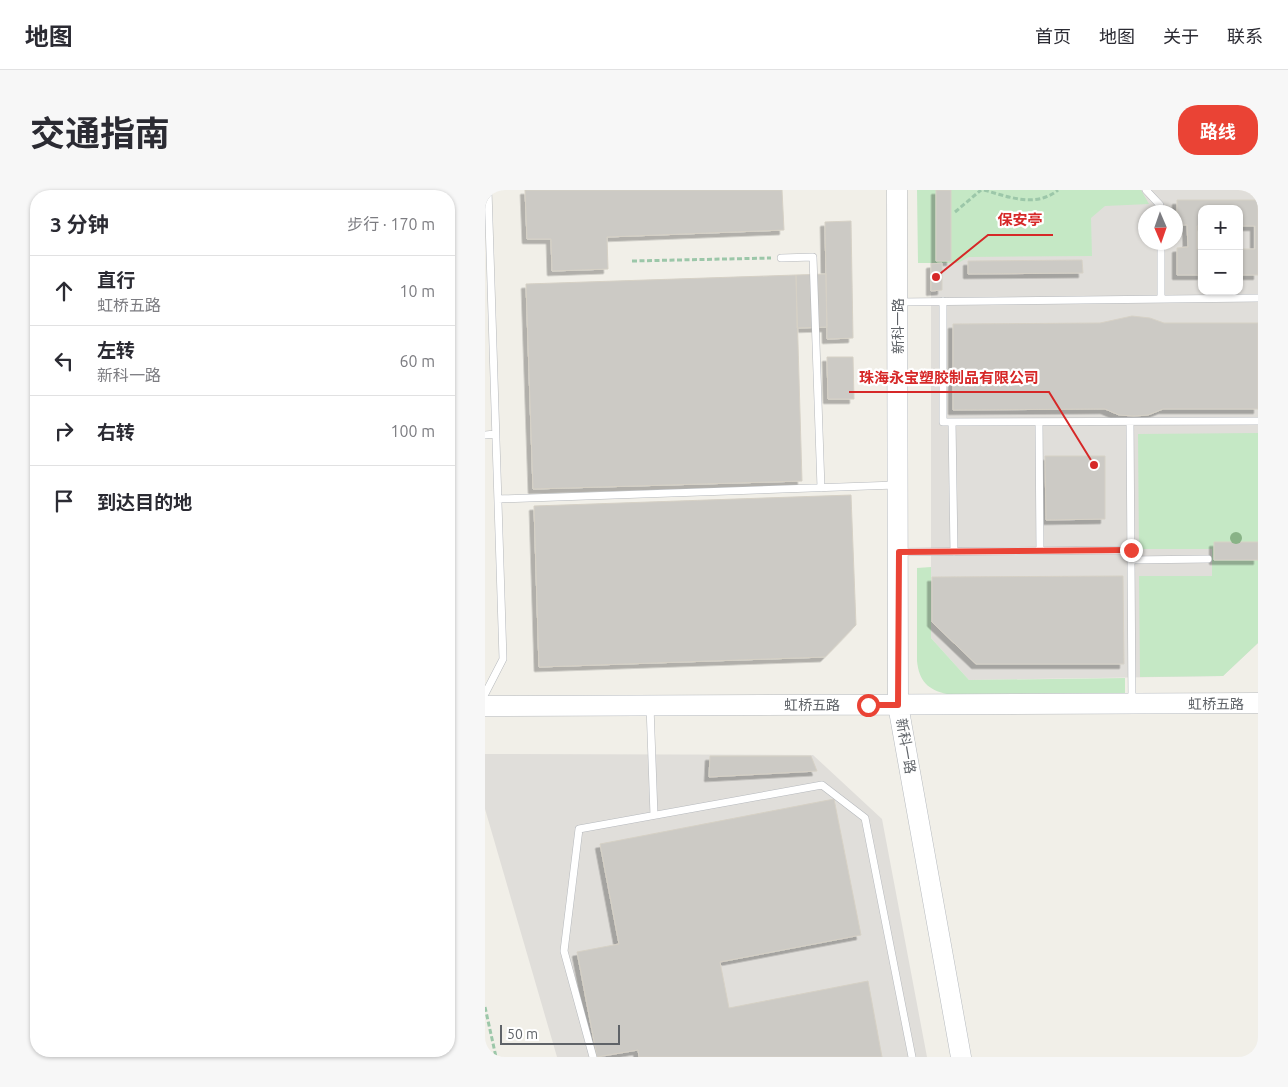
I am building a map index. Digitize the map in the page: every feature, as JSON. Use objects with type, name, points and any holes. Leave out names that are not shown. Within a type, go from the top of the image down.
[{"type":"street","name":"新科一路","points":[[897,190],[898,705],[961,1057]]},
{"type":"street","name":"虹桥五路","points":[[485,706],[1258,703]]},
{"type":"lane","points":[[485,694],[503,660],[488,190]]},
{"type":"lane","points":[[1147,190],[1160,205]]},
{"type":"lane","points":[[1161,250],[1161,299]]},
{"type":"lane","points":[[781,258],[813,257],[821,488]]},
{"type":"lane","points":[[898,302],[1258,298]]},
{"type":"lane","points":[[943,301],[943,422],[1258,421]]},
{"type":"lane","points":[[952,422],[954,552]]},
{"type":"lane","points":[[1039,422],[1040,551]]},
{"type":"lane","points":[[1130,422],[1132,704]]},
{"type":"lane","points":[[485,435],[495,434]]},
{"type":"lane","points":[[497,499],[899,485]]},
{"type":"lane","points":[[899,552],[1131,550]]},
{"type":"lane","points":[[1131,560],[1208,559]]},
{"type":"lane","points":[[650,706],[654,816]]},
{"type":"lane","points":[[593,1057],[564,950],[579,829],[822,786],[865,818],[912,1057]]},
{"type":"path","points":[[955,212],[983,190],[1017,199],[1036,200],[1045,198],[1058,190]]},
{"type":"path","points":[[632,261],[781,258]]},
{"type":"path","points":[[485,1007],[495,1057]]},
{"type":"shaded area","points":[[931,190],[1258,190],[1258,643],[1223,676],[969,680],[931,638]]},
{"type":"shaded area","points":[[485,754],[813,755],[882,819],[927,1057],[557,1057],[485,809]]},
{"type":"green space","points":[[917,190],[1141,190],[1149,204],[1105,206],[1091,218],[1092,256],[969,257],[958,263],[918,263]]},
{"type":"green space","points":[[1258,433],[1258,643],[1223,676],[1140,677],[1139,576],[1212,576],[1212,549],[1139,549],[1138,434]]},
{"type":"green space","points":[[931,567],[931,638],[969,680],[1125,678],[1125,693],[947,694],[930,687],[922,679],[917,661],[917,568]]},
{"type":"building","points":[[525,190],[782,190],[784,230],[607,237],[608,269],[552,271],[551,239],[527,239]]},
{"type":"building","points":[[936,190],[951,190],[951,261],[936,261]]},
{"type":"building","points":[[1177,200],[1258,200],[1258,275],[1243,275],[1243,249],[1255,249],[1255,226],[1243,226],[1243,205],[1198,205],[1198,275],[1177,275],[1177,250],[1183,250],[1183,247],[1188,247],[1187,225],[1183,225],[1183,205],[1177,205]]},
{"type":"building","points":[[851,221],[853,338],[827,339],[825,222]]},
{"type":"building","points":[[1082,260],[1083,273],[968,274],[968,261]]},
{"type":"building","points":[[942,263],[942,290],[931,291],[931,264]]},
{"type":"building","points":[[826,274],[827,327],[797,328],[796,275]]},
{"type":"building","points":[[796,275],[802,481],[533,489],[526,284]]},
{"type":"building","points":[[1132,316],[1150,318],[1164,323],[1258,323],[1258,409],[1163,409],[1148,415],[1134,416],[1119,415],[1105,409],[953,410],[953,324],[1100,323]]},
{"type":"building","points":[[827,357],[853,357],[854,399],[828,399]]},
{"type":"building","points":[[1045,456],[1105,456],[1105,519],[1046,520]]},
{"type":"building","points":[[851,495],[856,625],[825,657],[539,667],[534,506]]},
{"type":"building","points":[[1214,542],[1258,542],[1258,560],[1214,560]]},
{"type":"building","points":[[1123,576],[1124,664],[976,664],[932,622],[932,577]]},
{"type":"building","points":[[710,756],[811,756],[817,771],[709,777]]},
{"type":"building","points":[[834,799],[861,935],[720,962],[729,1008],[868,981],[882,1057],[639,1057],[638,1050],[597,1057],[577,952],[619,944],[600,844]]},
{"type":"place","name":"保安亭","points":[[936,277]]},
{"type":"place","name":"珠海永宝塑胶制品有限公司","points":[[1094,465]]},
{"type":"route","points":[[868,705],[898,705],[899,552],[1131,550]]}]
